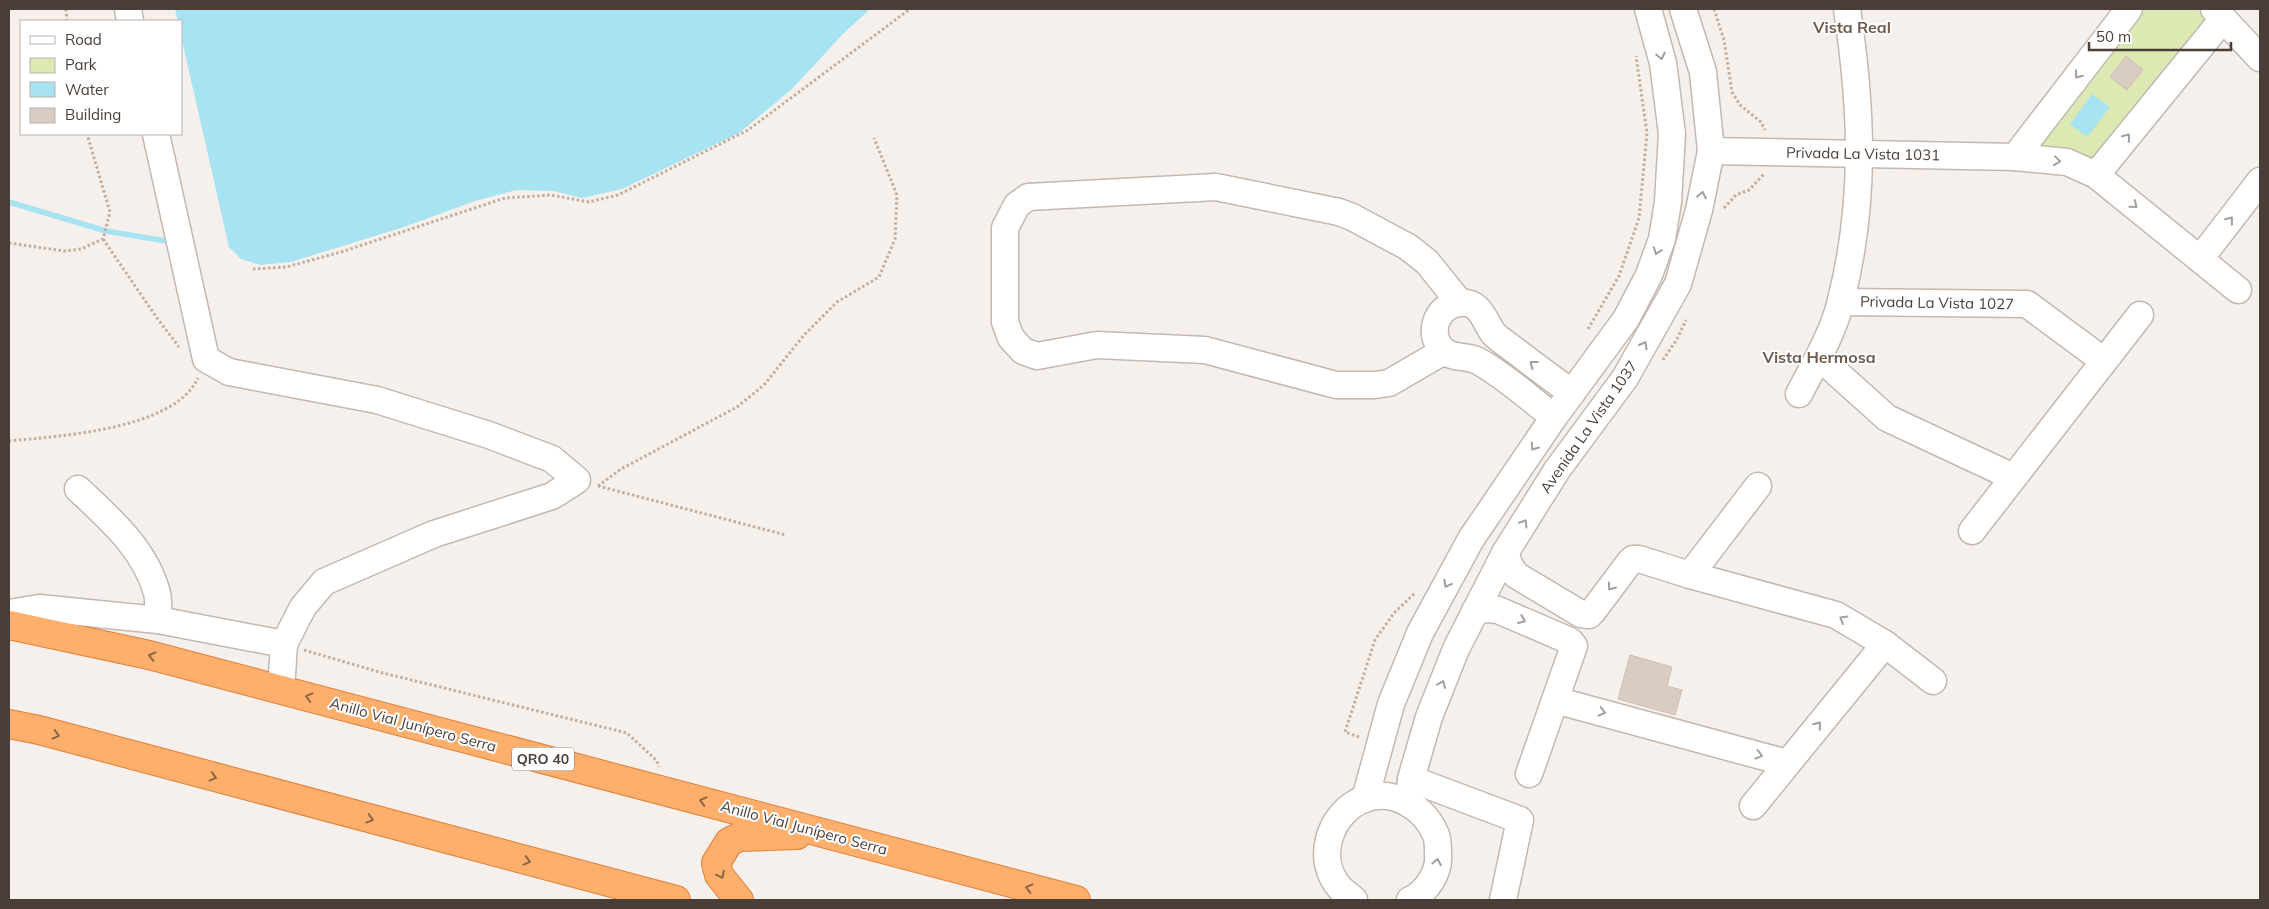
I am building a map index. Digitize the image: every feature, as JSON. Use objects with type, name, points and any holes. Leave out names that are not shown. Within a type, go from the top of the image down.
[{"type":"highway","name":"Anillo Vial Junípero Serra","points":[[9,625],[149,655],[1076,900]]},
{"type":"highway","points":[[9,724],[49,733],[676,900]]},
{"type":"highway","points":[[739,900],[719,875],[716,863],[729,842],[739,837],[826,834]]},
{"type":"street","points":[[1366,799],[1391,704],[1420,633],[1472,540],[1554,417],[1626,319],[1649,275],[1662,239],[1668,202],[1672,134],[1663,63],[1648,9]]},
{"type":"street","name":"Avenida La Vista 1037","points":[[1410,791],[1429,717],[1475,611],[1505,553],[1557,470],[1625,378],[1678,284],[1699,210],[1711,151],[1702,72],[1683,9]]},
{"type":"street","name":"Privada La Vista 1027","points":[[1799,394],[1819,357],[1841,302],[1858,209],[1861,154],[1860,116],[1851,9]]},
{"type":"street","points":[[2015,157],[2129,9]]},
{"type":"street","points":[[2096,175],[2218,14],[2260,58]]},
{"type":"street","points":[[156,135],[206,359],[229,372],[377,400],[489,435],[552,459],[587,483]]},
{"type":"street","name":"Privada La Vista 1031","points":[[1711,151],[2015,157],[2067,162],[2096,175],[2238,290]]},
{"type":"street","points":[[2200,259],[2260,181]]},
{"type":"street","points":[[1444,351],[1389,383],[1374,385],[1336,385],[1205,350],[1097,345],[1037,356],[1023,351],[1011,338],[1006,322],[1005,228],[1017,205],[1028,197],[1216,188],[1352,217],[1408,247],[1427,262],[1460,303]]},
{"type":"street","name":"Privada La Vista 1027","points":[[1841,302],[2027,304],[2104,361]]},
{"type":"street","points":[[1554,417],[1476,360],[1454,356],[1444,351],[1436,339],[1434,326],[1439,315],[1448,306],[1460,303],[1475,306],[1485,315],[1495,334],[1572,393]]},
{"type":"street","points":[[1972,531],[2140,316]]},
{"type":"street","points":[[1819,357],[1887,418],[2013,477]]},
{"type":"street","points":[[280,690],[284,644],[303,607],[324,582],[434,534],[587,483]]},
{"type":"street","points":[[1690,575],[1758,486]]},
{"type":"street","points":[[78,489],[123,532],[148,568],[157,595],[158,620]]},
{"type":"street","points":[[1505,553],[1516,575],[1581,614],[1589,615],[1634,559],[1836,614],[1884,644],[1933,681]]},
{"type":"street","points":[[9,613],[39,608],[158,620],[284,644]]},
{"type":"street","points":[[1475,611],[1498,610],[1570,641],[1574,646],[1573,655],[1529,774]]},
{"type":"street","points":[[1753,806],[1884,644]]},
{"type":"street","points":[[1555,700],[1787,763]]},
{"type":"street","points":[[1391,704],[1429,717]]},
{"type":"street","points":[[1410,791],[1437,836],[1439,859],[1432,880],[1415,899]]},
{"type":"street","points":[[1340,896],[1329,868],[1327,846],[1333,826],[1347,809],[1366,799],[1410,791],[1520,820],[1503,900]]},
{"type":"path","points":[[253,269],[286,267],[341,252],[506,198],[551,196],[589,202],[618,195],[748,130],[910,9]]},
{"type":"path","points":[[1714,9],[1724,40],[1732,92]]},
{"type":"path","points":[[9,441],[75,434],[122,426],[164,410],[193,388],[206,359],[183,352],[156,318],[103,239],[110,212],[87,135]]},
{"type":"path","points":[[587,483],[622,469],[737,407],[764,385],[804,335],[837,302],[878,278],[895,239],[896,195],[874,138]]},
{"type":"path","points":[[9,243],[64,251],[81,249],[103,239]]},
{"type":"path","points":[[1660,364],[1677,339],[1688,315]]},
{"type":"path","points":[[587,483],[786,535]]},
{"type":"path","points":[[284,644],[378,672],[627,734],[657,761],[670,793]]},
{"type":"green space","points":[[2129,9],[2214,9],[2096,175],[2015,157]]},
{"type":"water","points":[[175,9],[870,9],[843,34],[792,89],[739,133],[622,189],[582,198],[553,191],[517,190],[475,201],[404,227],[291,262],[260,265],[241,259],[229,247],[182,40],[182,20],[178,20]]},
{"type":"water","points":[[2092,94],[2110,107],[2087,137],[2070,124]]},
{"type":"building","points":[[2126,56],[2143,70],[2127,90],[2110,77]]},
{"type":"building","points":[[1630,655],[1672,667],[1667,686],[1682,690],[1675,715],[1618,699]]},
{"type":"waterway","points":[[9,202],[106,231],[172,242]]},
{"type":"district","name":"Vista Real","points":[[1852,27]]},
{"type":"district","name":"Vista Hermosa","points":[[1819,357]]}]
